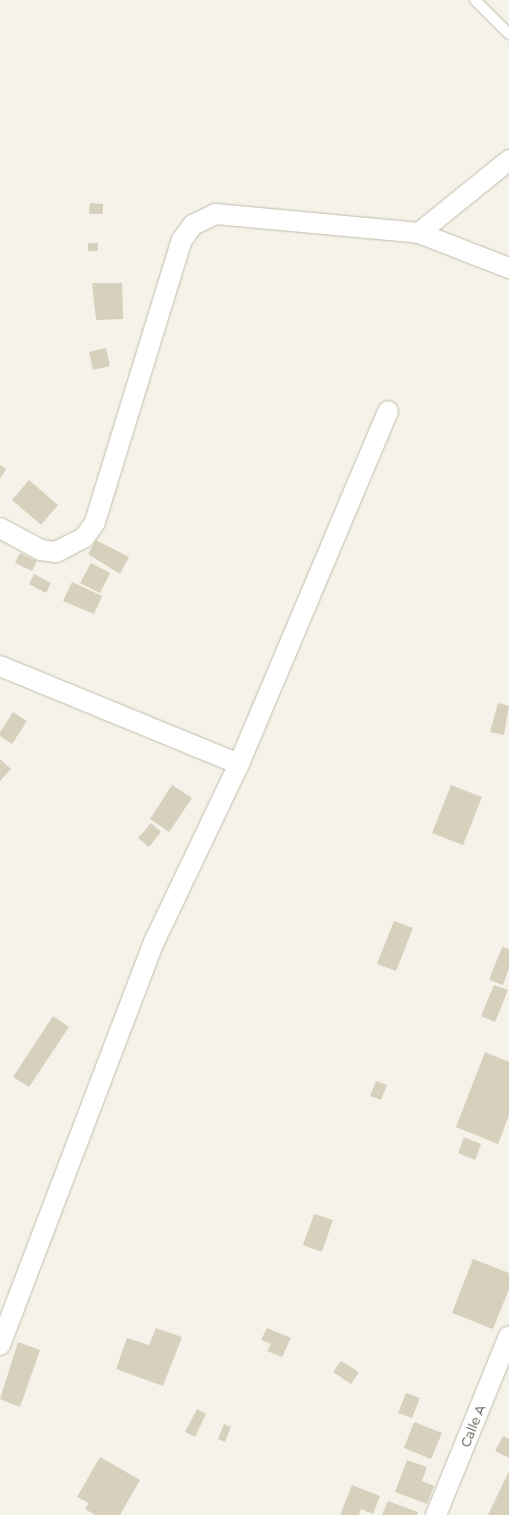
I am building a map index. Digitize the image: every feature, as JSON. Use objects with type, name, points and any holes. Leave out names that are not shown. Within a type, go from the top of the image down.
[{"type":"street","points":[[419,233],[509,160]]},
{"type":"street","points":[[0,528],[41,550],[56,552],[84,538],[95,522],[182,240],[193,225],[216,214],[419,233],[509,268]]},
{"type":"street","points":[[0,1345],[155,940],[239,764],[388,411]]},
{"type":"street","points":[[0,666],[239,764]]},
{"type":"street","name":"Calle A","points":[[436,1515],[509,1336]]},
{"type":"lane","points":[[474,0],[509,34]]},
{"type":"building","points":[[90,203],[103,204],[103,214],[89,214]]},
{"type":"building","points":[[88,243],[98,243],[98,251],[88,251]]},
{"type":"building","points":[[92,283],[122,283],[123,319],[96,320]]},
{"type":"building","points":[[106,348],[110,366],[93,370],[89,352]]},
{"type":"building","points":[[0,465],[6,469],[0,479]]},
{"type":"building","points":[[29,480],[58,505],[41,525],[12,500]]},
{"type":"building","points":[[96,540],[129,557],[120,574],[88,554]]},
{"type":"building","points":[[20,553],[37,561],[32,571],[15,563]]},
{"type":"building","points":[[91,563],[110,573],[100,593],[80,583]]},
{"type":"building","points":[[34,574],[51,583],[46,593],[29,584]]},
{"type":"building","points":[[72,582],[102,596],[94,614],[63,601]]},
{"type":"building","points":[[498,703],[509,706],[504,735],[490,732]]},
{"type":"building","points":[[13,712],[27,721],[12,744],[0,736],[0,732]]},
{"type":"building","points":[[0,759],[11,769],[0,781]]},
{"type":"building","points":[[172,785],[192,798],[169,832],[150,819]]},
{"type":"building","points":[[451,785],[482,797],[463,845],[432,833]]},
{"type":"building","points":[[151,823],[161,832],[149,847],[138,838]]},
{"type":"building","points":[[394,921],[413,928],[396,971],[377,964]]},
{"type":"building","points":[[502,947],[509,949],[509,968],[503,985],[489,980]]},
{"type":"building","points":[[494,985],[508,990],[495,1022],[481,1016]]},
{"type":"building","points":[[53,1016],[69,1027],[29,1087],[13,1077]]},
{"type":"building","points":[[485,1052],[509,1062],[509,1115],[498,1144],[456,1127]]},
{"type":"building","points":[[376,1081],[387,1085],[381,1100],[370,1096]]},
{"type":"building","points":[[464,1137],[481,1144],[475,1160],[458,1153]]},
{"type":"building","points":[[314,1214],[333,1220],[322,1252],[303,1245]]},
{"type":"building","points":[[473,1259],[509,1273],[509,1289],[493,1329],[452,1313]]},
{"type":"building","points":[[156,1328],[182,1337],[163,1386],[116,1369],[127,1338],[149,1345]]},
{"type":"building","points":[[267,1328],[291,1338],[282,1357],[267,1351],[271,1344],[261,1340]]},
{"type":"building","points":[[18,1342],[40,1350],[20,1407],[0,1399]]},
{"type":"building","points":[[341,1361],[359,1372],[351,1384],[333,1372]]},
{"type":"building","points":[[406,1393],[420,1398],[412,1418],[398,1413]]},
{"type":"building","points":[[197,1409],[206,1414],[195,1437],[185,1432]]},
{"type":"building","points":[[414,1422],[442,1433],[431,1459],[404,1448]]},
{"type":"building","points":[[224,1424],[231,1427],[225,1442],[218,1439]]},
{"type":"building","points":[[503,1436],[509,1439],[509,1458],[495,1451]]},
{"type":"building","points":[[100,1457],[140,1480],[120,1515],[95,1515],[85,1509],[89,1503],[77,1497]]},
{"type":"building","points":[[407,1460],[427,1467],[422,1481],[434,1486],[427,1504],[395,1492]]},
{"type":"building","points":[[509,1471],[509,1515],[488,1515]]},
{"type":"building","points":[[352,1485],[380,1496],[373,1514],[361,1509],[359,1515],[340,1515]]},
{"type":"building","points":[[388,1501],[418,1512],[417,1515],[382,1515]]}]
